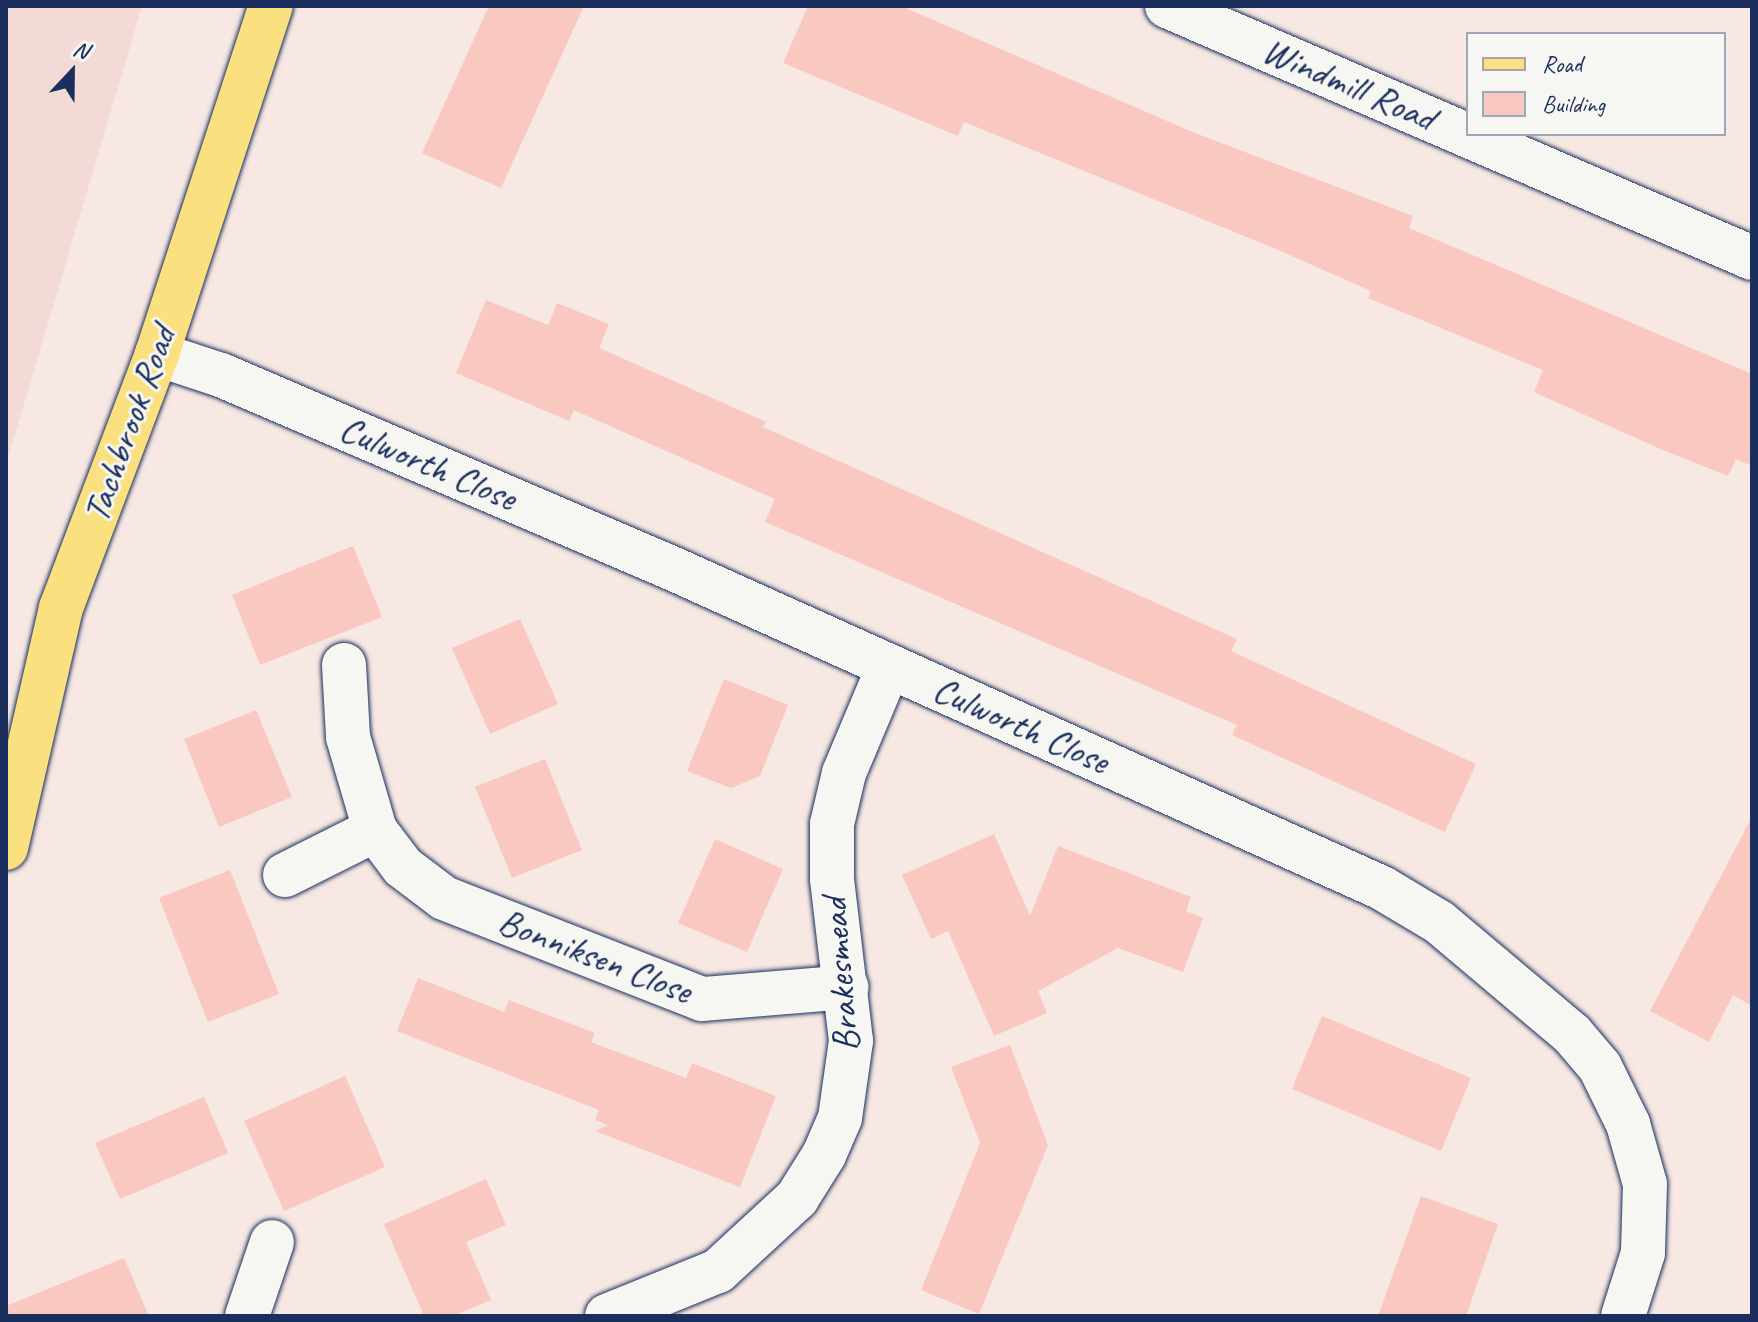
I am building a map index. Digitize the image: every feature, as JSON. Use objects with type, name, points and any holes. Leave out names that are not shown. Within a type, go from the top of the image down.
[{"type":"main road","name":"Tachbrook Road","points":[[6,848],[10,804],[61,608],[157,354],[271,6]]},
{"type":"street","name":"Windmill Road","points":[[1167,6],[1466,135]]},
{"type":"street","name":"Windmill Road","points":[[1469,136],[1752,258]]},
{"type":"street","name":"Culworth Close","points":[[157,354],[380,442],[889,666],[1382,888],[1439,922],[1504,972],[1600,1067],[1628,1124],[1645,1184],[1643,1253],[1623,1316]]},
{"type":"street","name":"Bonniksen Close","points":[[344,665],[348,737],[375,830],[403,867],[444,898],[666,989],[702,999],[741,999],[847,987]]},
{"type":"street","name":"Brakesmead","points":[[607,1316],[718,1271],[797,1198],[840,1118],[851,1041],[832,879],[832,824],[844,773],[889,666]]},
{"type":"street","points":[[285,875],[375,830]]},
{"type":"street","points":[[247,1316],[272,1242]]},
{"type":"shaded area","points":[[6,6],[142,6],[6,465]]},
{"type":"building","points":[[489,6],[584,6],[501,188],[422,153]]},
{"type":"building","points":[[808,6],[901,6],[1195,133],[1413,216],[1409,228],[1752,374],[1752,466],[1736,459],[1728,476],[1658,448],[1534,392],[1543,370],[1368,298],[1371,291],[1276,249],[964,122],[958,136],[783,63]]},
{"type":"building","points":[[486,300],[548,325],[557,303],[609,324],[599,348],[766,422],[763,427],[1237,639],[1231,651],[1476,764],[1445,832],[1232,735],[1237,725],[765,522],[775,499],[574,410],[569,421],[456,373]]},
{"type":"building","points":[[353,546],[382,617],[260,665],[232,595]]},
{"type":"building","points":[[520,619],[558,704],[490,734],[452,648]]},
{"type":"building","points":[[724,679],[788,705],[760,776],[731,788],[687,771]]},
{"type":"building","points":[[256,710],[292,797],[219,827],[184,739]]},
{"type":"building","points":[[545,759],[582,850],[512,878],[475,787]]},
{"type":"building","points":[[1752,817],[1752,1006],[1733,995],[1709,1042],[1650,1011]]},
{"type":"building","points":[[994,834],[1030,916],[1058,846],[1191,897],[1186,911],[1203,918],[1183,972],[1118,948],[1038,991],[1047,1013],[994,1036],[948,931],[931,939],[902,875]]},
{"type":"building","points":[[715,839],[783,869],[747,952],[678,923]]},
{"type":"building","points":[[230,870],[279,994],[208,1022],[159,898]]},
{"type":"building","points":[[418,978],[504,1012],[509,1000],[595,1033],[591,1042],[686,1078],[692,1063],[776,1096],[740,1187],[595,1131],[608,1125],[595,1120],[599,1110],[397,1031]]},
{"type":"building","points":[[1322,1016],[1471,1078],[1441,1151],[1292,1089]]},
{"type":"building","points":[[1010,1045],[1048,1145],[979,1314],[921,1290],[980,1143],[951,1067]]},
{"type":"building","points":[[345,1076],[385,1167],[284,1211],[244,1121]]},
{"type":"building","points":[[204,1097],[228,1153],[120,1199],[95,1143]]},
{"type":"building","points":[[486,1179],[506,1225],[466,1242],[491,1300],[453,1316],[424,1316],[384,1224]]},
{"type":"building","points":[[1421,1196],[1498,1224],[1466,1316],[1378,1316]]},
{"type":"building","points":[[124,1258],[149,1316],[6,1316],[6,1306]]}]
